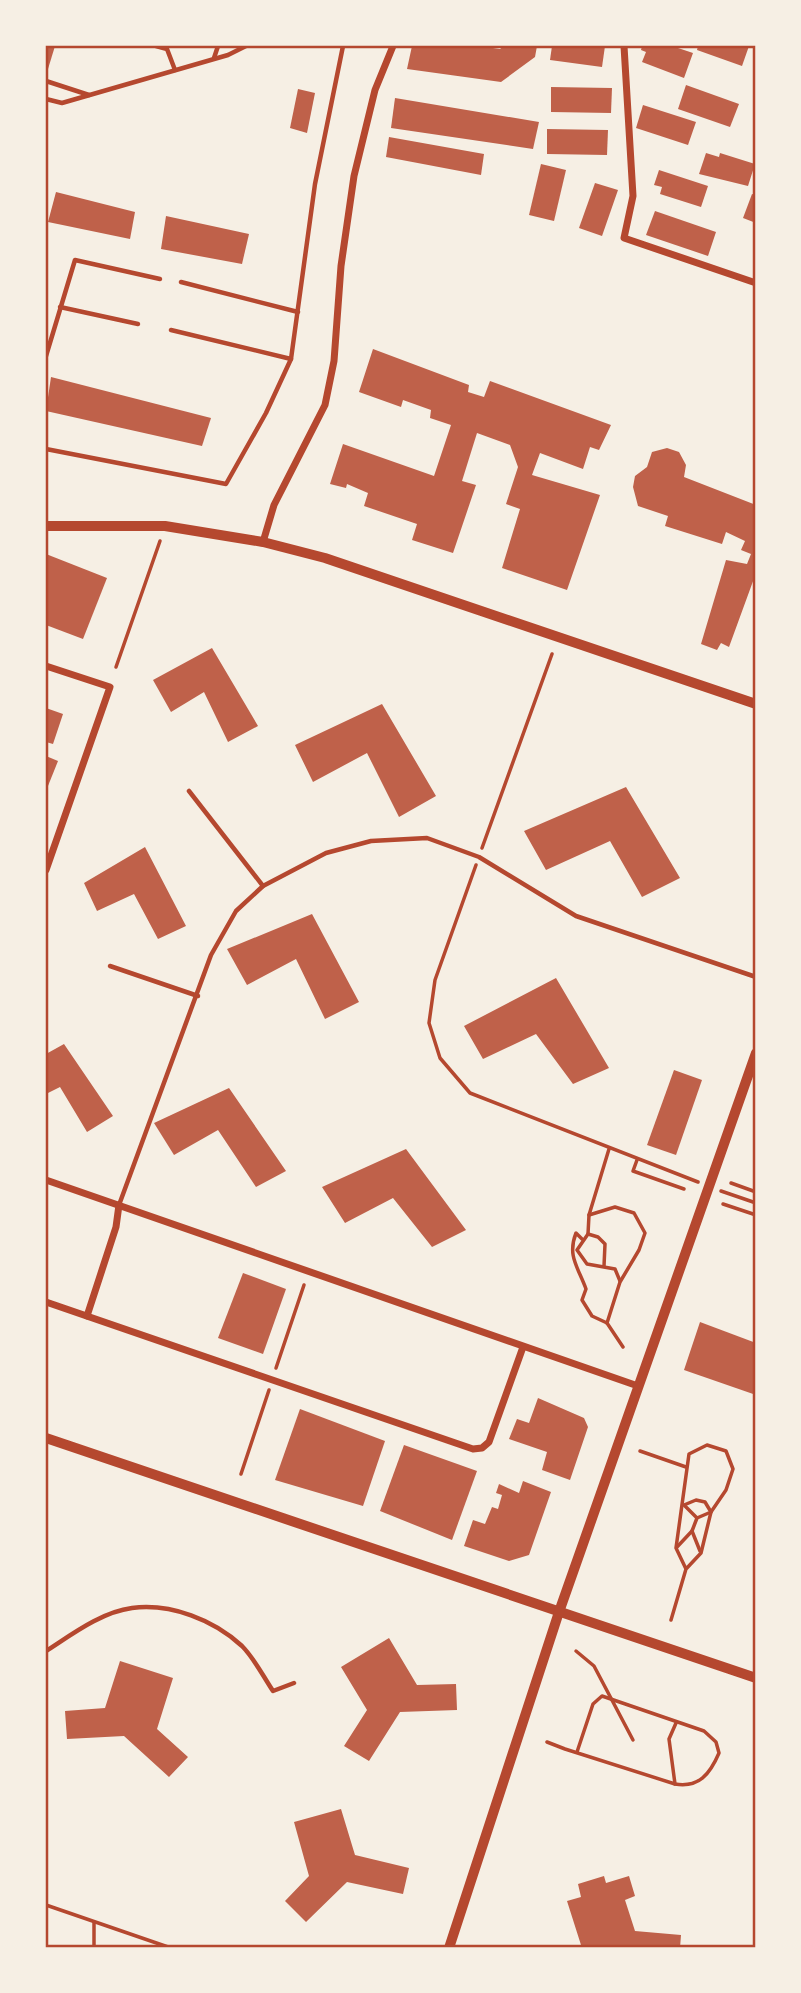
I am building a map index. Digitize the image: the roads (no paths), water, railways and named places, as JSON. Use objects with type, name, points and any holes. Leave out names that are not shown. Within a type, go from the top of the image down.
[{"type":"street","points":[[263,542],[274,505],[325,405],[334,360],[341,266],[354,176],[375,90],[393,46]]},
{"type":"street","points":[[624,46],[633,196],[624,238],[755,283]]},
{"type":"street","points":[[46,526],[165,526],[263,542],[325,558],[755,704]]},
{"type":"street","points":[[46,666],[110,687],[46,870]]},
{"type":"street","points":[[449,1948],[559,1612],[755,1053]]},
{"type":"street","points":[[46,1180],[638,1386]]},
{"type":"street","points":[[87,1316],[116,1227],[119,1205]]},
{"type":"street","points":[[46,1303],[473,1449],[482,1448],[489,1442],[523,1347]]},
{"type":"street","points":[[46,1438],[755,1678]]},
{"type":"lane","points":[[156,46],[167,49],[175,70]]},
{"type":"lane","points":[[214,59],[218,46]]},
{"type":"lane","points":[[46,99],[62,103],[214,59],[246,46]]},
{"type":"lane","points":[[46,449],[226,484],[266,413],[290,359],[315,184],[342,46]]},
{"type":"lane","points":[[46,81],[90,95]]},
{"type":"lane","points":[[46,356],[75,260],[160,279]]},
{"type":"lane","points":[[181,282],[298,312]]},
{"type":"lane","points":[[60,307],[138,324]]},
{"type":"lane","points":[[171,330],[290,359]]},
{"type":"lane","points":[[189,791],[263,886]]},
{"type":"lane","points":[[119,1205],[211,955],[236,911],[263,886],[326,853],[371,841],[427,838],[479,857],[576,916],[755,977]]},
{"type":"lane","points":[[110,966],[198,996]]},
{"type":"lane","points":[[46,1651],[106,1616],[131,1608],[153,1607],[189,1614],[218,1629],[242,1647],[273,1691],[294,1683]]}]
